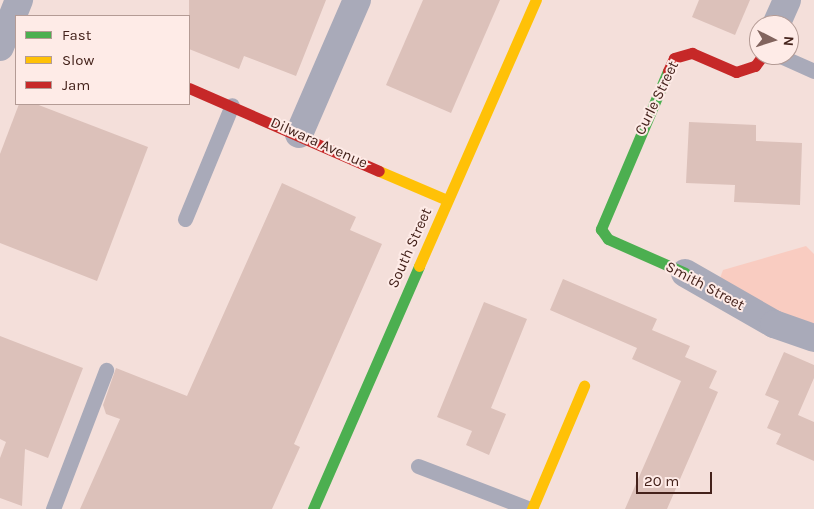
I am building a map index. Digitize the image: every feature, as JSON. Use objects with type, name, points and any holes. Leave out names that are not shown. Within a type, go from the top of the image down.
[{"type":"street","points":[[299,134],[358,0]]},
{"type":"street","name":"South Street","points":[[313,509],[536,0]]},
{"type":"street","points":[[780,15],[787,0]]},
{"type":"street","name":"Curle Street","points":[[600,229],[674,58],[692,53],[736,72],[756,65]]},
{"type":"street","name":"Dilwara Avenue","points":[[190,88],[299,134],[447,200]]},
{"type":"street","name":"Smith Street","points":[[600,229],[608,239],[685,274],[774,324],[814,338]]},
{"type":"street","points":[[531,509],[584,386]]},
{"type":"lane","points":[[799,64],[814,71]]},
{"type":"lane","points":[[184,219],[232,105]]},
{"type":"lane","points":[[53,509],[106,370]]},
{"type":"lane","points":[[418,466],[531,509]]},
{"type":"shaded area","points":[[806,246],[814,254],[814,333],[715,291],[723,270]]},
{"type":"building","points":[[189,0],[326,0],[296,76],[244,56],[239,69],[190,49]]},
{"type":"building","points":[[423,0],[500,0],[451,113],[386,85]]},
{"type":"building","points":[[699,0],[750,0],[735,35],[692,17]]},
{"type":"building","points":[[19,105],[39,105],[148,147],[97,281],[0,243],[0,154]]},
{"type":"building","points":[[689,122],[756,125],[756,141],[802,143],[800,205],[734,202],[735,185],[686,183]]},
{"type":"building","points":[[282,183],[356,217],[350,230],[382,244],[294,444],[300,447],[272,509],[80,509],[120,419],[106,414],[103,405],[116,368],[187,396]]},
{"type":"building","points":[[563,279],[657,319],[652,330],[690,346],[685,357],[717,371],[709,388],[718,392],[667,509],[625,509],[681,381],[632,359],[637,348],[550,310]]},
{"type":"building","points":[[484,302],[527,319],[491,408],[506,414],[489,455],[466,445],[472,431],[437,417]]},
{"type":"building","points":[[0,336],[83,368],[48,458],[25,449],[22,506],[0,498],[0,458],[6,442],[0,439]]},
{"type":"building","points":[[784,352],[814,365],[814,378],[798,415],[814,422],[814,461],[776,444],[781,434],[767,428],[779,401],[765,395]]},
{"type":"traffic: fast","points":[[668,71],[601,229],[608,239],[685,273]]},
{"type":"traffic: fast","points":[[313,509],[419,266]]},
{"type":"traffic: slow","points":[[419,266],[536,0]]},
{"type":"traffic: slow","points":[[379,171],[447,200]]},
{"type":"traffic: slow","points":[[532,509],[584,386]]},
{"type":"traffic: jam","points":[[668,71],[674,58],[692,53],[736,72],[756,65]]},
{"type":"traffic: jam","points":[[190,88],[379,171]]}]
